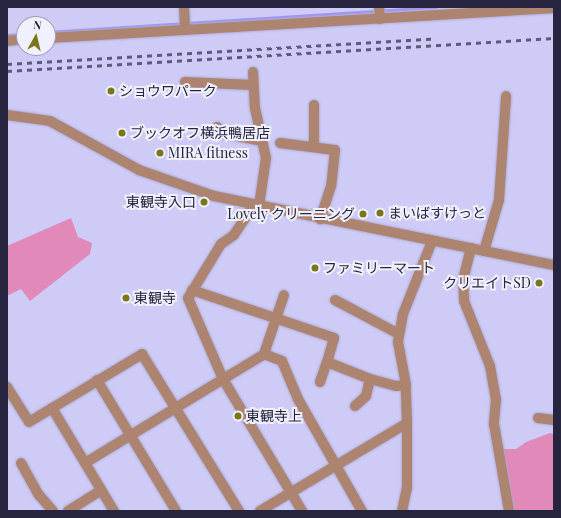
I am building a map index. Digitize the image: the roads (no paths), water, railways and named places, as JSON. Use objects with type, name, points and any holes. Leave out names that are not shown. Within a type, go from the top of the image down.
[{"type":"street","points":[[184,7],[185,25]]},
{"type":"street","points":[[56,37],[185,25],[380,14],[547,8]]},
{"type":"street","points":[[252,72],[262,141],[266,158],[257,205],[234,235],[221,244],[188,298],[223,379],[302,511]]},
{"type":"street","points":[[185,82],[253,85]]},
{"type":"street","points":[[484,251],[499,200],[506,96]]},
{"type":"street","points":[[314,105],[314,147]]},
{"type":"street","points":[[7,115],[50,121],[139,170],[183,187],[320,219],[554,265]]},
{"type":"street","points":[[217,127],[222,134],[262,141]]},
{"type":"street","points":[[280,143],[336,150],[331,186],[320,219]]},
{"type":"street","points":[[402,511],[406,488],[407,423],[406,385],[398,342],[403,314],[432,241]]},
{"type":"street","points":[[471,248],[463,279],[464,301],[490,366],[496,398],[494,424],[509,511]]},
{"type":"street","points":[[192,290],[276,320],[334,338],[320,382]]},
{"type":"street","points":[[85,462],[264,354],[284,295]]},
{"type":"street","points":[[335,300],[399,334]]},
{"type":"street","points":[[7,387],[29,422],[142,354],[174,408],[240,511]]},
{"type":"street","points":[[264,354],[282,361],[298,399],[362,511]]},
{"type":"street","points":[[326,362],[370,379],[396,386],[406,385]]},
{"type":"street","points":[[355,406],[366,396],[370,379]]},
{"type":"street","points":[[97,380],[129,436],[176,511]]},
{"type":"street","points":[[52,408],[114,511]]},
{"type":"street","points":[[538,418],[554,420]]},
{"type":"street","points":[[260,511],[407,423]]},
{"type":"street","points":[[21,463],[39,495],[53,511]]},
{"type":"street","points":[[68,511],[101,490]]},
{"type":"waterway","points":[[56,31],[436,7]]},
{"type":"waterway","points":[[7,35],[16,34]]},
{"type":"railway","points":[[7,71],[554,38]]},
{"type":"railway","points":[[7,64],[434,39]]},
{"type":"place","name":"ショウワパーク","points":[[111,91]]},
{"type":"place","name":"ブックオフ横浜鴨居店","points":[[122,133]]},
{"type":"place","name":"MIRA fitness","points":[[160,153]]},
{"type":"place","name":"東観寺入口","points":[[204,202]]},
{"type":"place","name":"まいばすけっと","points":[[380,213]]},
{"type":"place","name":"Lovely クリーニング","points":[[363,214]]},
{"type":"place","name":"ファミリーマート","points":[[315,268]]},
{"type":"place","name":"クリエイトSD","points":[[539,283]]},
{"type":"place","name":"東観寺","points":[[126,298]]},
{"type":"place","name":"東観寺上","points":[[238,416]]}]
